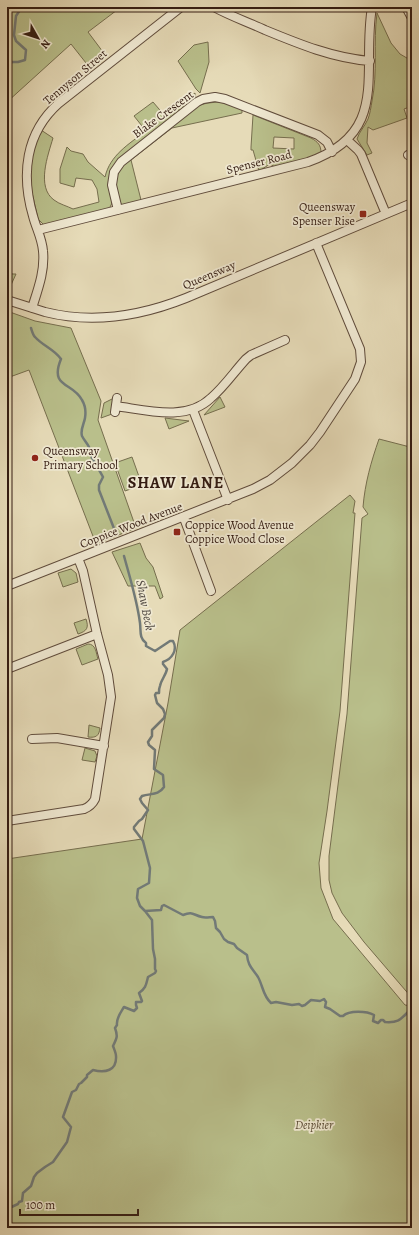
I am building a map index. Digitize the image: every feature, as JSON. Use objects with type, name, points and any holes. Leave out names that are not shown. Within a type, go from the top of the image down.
[{"type":"street","name":"Tennyson Street","points":[[32,308],[43,274],[43,251],[41,239],[30,205],[26,172],[28,156],[40,126],[48,114],[59,103],[181,7]]},
{"type":"street","points":[[214,7],[320,52],[346,58],[370,61]]},
{"type":"street","name":"Spenser Road","points":[[38,230],[308,162],[321,158],[332,152],[347,140],[359,124],[364,114],[368,90],[372,7]]},
{"type":"street","points":[[406,7],[412,18]]},
{"type":"street","name":"Blake Crescent","points":[[118,210],[112,185],[114,172],[121,162],[190,106],[204,99],[215,97],[225,99],[308,130],[323,138],[327,142],[332,152]]},
{"type":"street","points":[[347,140],[361,154],[386,214]]},
{"type":"street","name":"Queensway","points":[[7,300],[56,314],[82,317],[104,317],[137,313],[166,306],[412,203]]},
{"type":"street","name":"Coppice Wood Avenue","points":[[7,586],[184,518],[253,489],[270,480],[292,463],[310,445],[329,420],[352,384],[359,371],[361,362],[360,349],[316,243]]},
{"type":"street","points":[[116,405],[174,413],[193,410],[210,399],[251,355],[285,340]]},
{"type":"street","points":[[193,410],[228,500]]},
{"type":"street","points":[[184,518],[211,591]]},
{"type":"street","points":[[7,821],[89,807],[92,804],[96,793],[111,696],[108,675],[83,571],[78,558]]},
{"type":"street","points":[[7,669],[97,634]]},
{"type":"street","points":[[32,739],[57,738],[104,746]]},
{"type":"green space","points":[[7,7],[121,7],[88,32],[106,56],[90,68],[71,44],[7,102]]},
{"type":"green space","points":[[377,13],[391,43],[400,54],[412,61],[412,106],[404,109],[407,118],[373,130],[368,127],[367,143],[372,153],[367,155],[357,139],[369,117],[374,90]]},
{"type":"green space","points":[[208,42],[209,62],[200,93],[178,61],[194,45]]},
{"type":"green space","points":[[195,93],[195,97],[191,99],[190,102],[119,159],[109,184],[112,203],[106,211],[44,225],[38,219],[29,179],[33,146],[41,130],[53,138],[46,162],[44,179],[46,187],[54,200],[73,209],[99,202],[97,189],[92,180],[76,178],[74,187],[60,183],[60,169],[67,147],[71,151],[83,154],[88,162],[105,177],[111,162],[116,156],[127,145],[146,131],[134,116],[153,102],[165,116]]},
{"type":"green space","points":[[218,102],[231,104],[242,109],[242,113],[172,128],[131,160],[141,200],[139,202],[123,205],[121,204],[116,193],[116,178],[124,162],[199,105]]},
{"type":"green space","points":[[253,115],[311,138],[319,144],[321,153],[316,156],[275,167],[270,164],[259,171],[253,150],[251,150]],"holes":[[[274,137],[294,138],[294,149],[273,148]]]},
{"type":"green space","points":[[7,260],[12,274],[16,274],[11,285],[7,287]]},
{"type":"green space","points":[[7,311],[35,321],[71,328],[101,401],[98,420],[136,528],[96,544],[29,370],[7,378]]},
{"type":"green space","points":[[220,397],[225,407],[204,415]]},
{"type":"green space","points":[[114,398],[112,414],[101,418],[104,403]]},
{"type":"green space","points":[[165,418],[189,421],[169,429]]},
{"type":"green space","points":[[379,439],[410,447],[412,446],[412,998],[364,942],[342,913],[332,893],[329,880],[329,856],[347,714],[362,518],[368,514],[363,507],[365,489]]},
{"type":"green space","points":[[132,457],[142,485],[125,491],[115,463]]},
{"type":"green space","name":"Deipkier","points":[[350,495],[355,501],[353,513],[355,513],[340,711],[319,863],[321,888],[333,919],[405,1005],[412,1006],[412,1228],[7,1228],[7,859],[142,839],[168,703],[180,630]]},
{"type":"green space","points":[[140,543],[146,558],[153,567],[163,597],[160,599],[155,586],[128,586],[112,552]]},
{"type":"green space","points":[[71,569],[76,573],[78,582],[63,587],[58,573]]},
{"type":"green space","points":[[86,619],[86,629],[78,634],[74,623]]},
{"type":"green space","points":[[91,644],[94,647],[98,659],[82,665],[76,649]]},
{"type":"green space","points":[[89,725],[100,728],[97,736],[88,737]]},
{"type":"green space","points":[[85,748],[95,751],[97,756],[95,762],[82,760]]},
{"type":"waterway","points":[[7,70],[12,62],[25,60],[26,50],[16,41],[14,35],[16,16],[22,7]]},
{"type":"waterway","name":"Shaw Beck","points":[[31,328],[35,337],[61,359],[58,368],[60,380],[78,394],[85,406],[85,420],[82,429],[82,436],[89,447],[91,457],[103,477],[99,485],[99,490],[115,531]]},
{"type":"waterway","name":"Shaw Beck","points":[[7,1209],[22,1201],[23,1193],[31,1186],[37,1173],[53,1162],[67,1142],[71,1127],[63,1117],[72,1092],[76,1090],[79,1084],[93,1070],[106,1071],[115,1065],[116,1055],[113,1046],[117,1037],[115,1028],[120,1013],[124,1007],[134,1011],[137,1008],[136,1002],[142,1001],[139,993],[143,990],[148,977],[156,971],[153,949],[152,920],[140,906],[137,898],[138,889],[149,883],[150,868],[143,841],[134,827],[148,810],[140,799],[142,796],[157,793],[164,787],[163,775],[154,769],[155,750],[149,745],[148,742],[152,736],[152,730],[164,718],[165,714],[163,709],[157,703],[155,695],[156,693],[159,693],[159,689],[167,669],[163,662],[169,659],[175,648],[173,641],[170,641],[155,651],[146,646],[146,643],[141,637],[137,606],[124,556]]},
{"type":"waterway","points":[[145,911],[161,910],[162,906],[164,905],[183,915],[191,913],[203,917],[213,917],[216,928],[224,939],[234,944],[247,955],[249,964],[260,980],[265,994],[271,1003],[276,1002],[292,1005],[299,1004],[302,1006],[311,1000],[320,1001],[324,999],[326,1002],[325,1007],[340,1016],[354,1012],[367,1013],[374,1015],[373,1021],[378,1023],[381,1020],[385,1022],[396,1021],[401,1019],[408,1012],[410,1013],[408,1019],[412,1021]]},
{"type":"place","name":"Queensway Spenser Rise","points":[[363,214]]},
{"type":"place","name":"Queensway Primary School","points":[[35,458]]},
{"type":"place","name":"Coppice Wood Avenue Coppice Wood Close","points":[[177,532]]},
{"type":"district","name":"SHAW LANE","points":[[176,482]]}]
